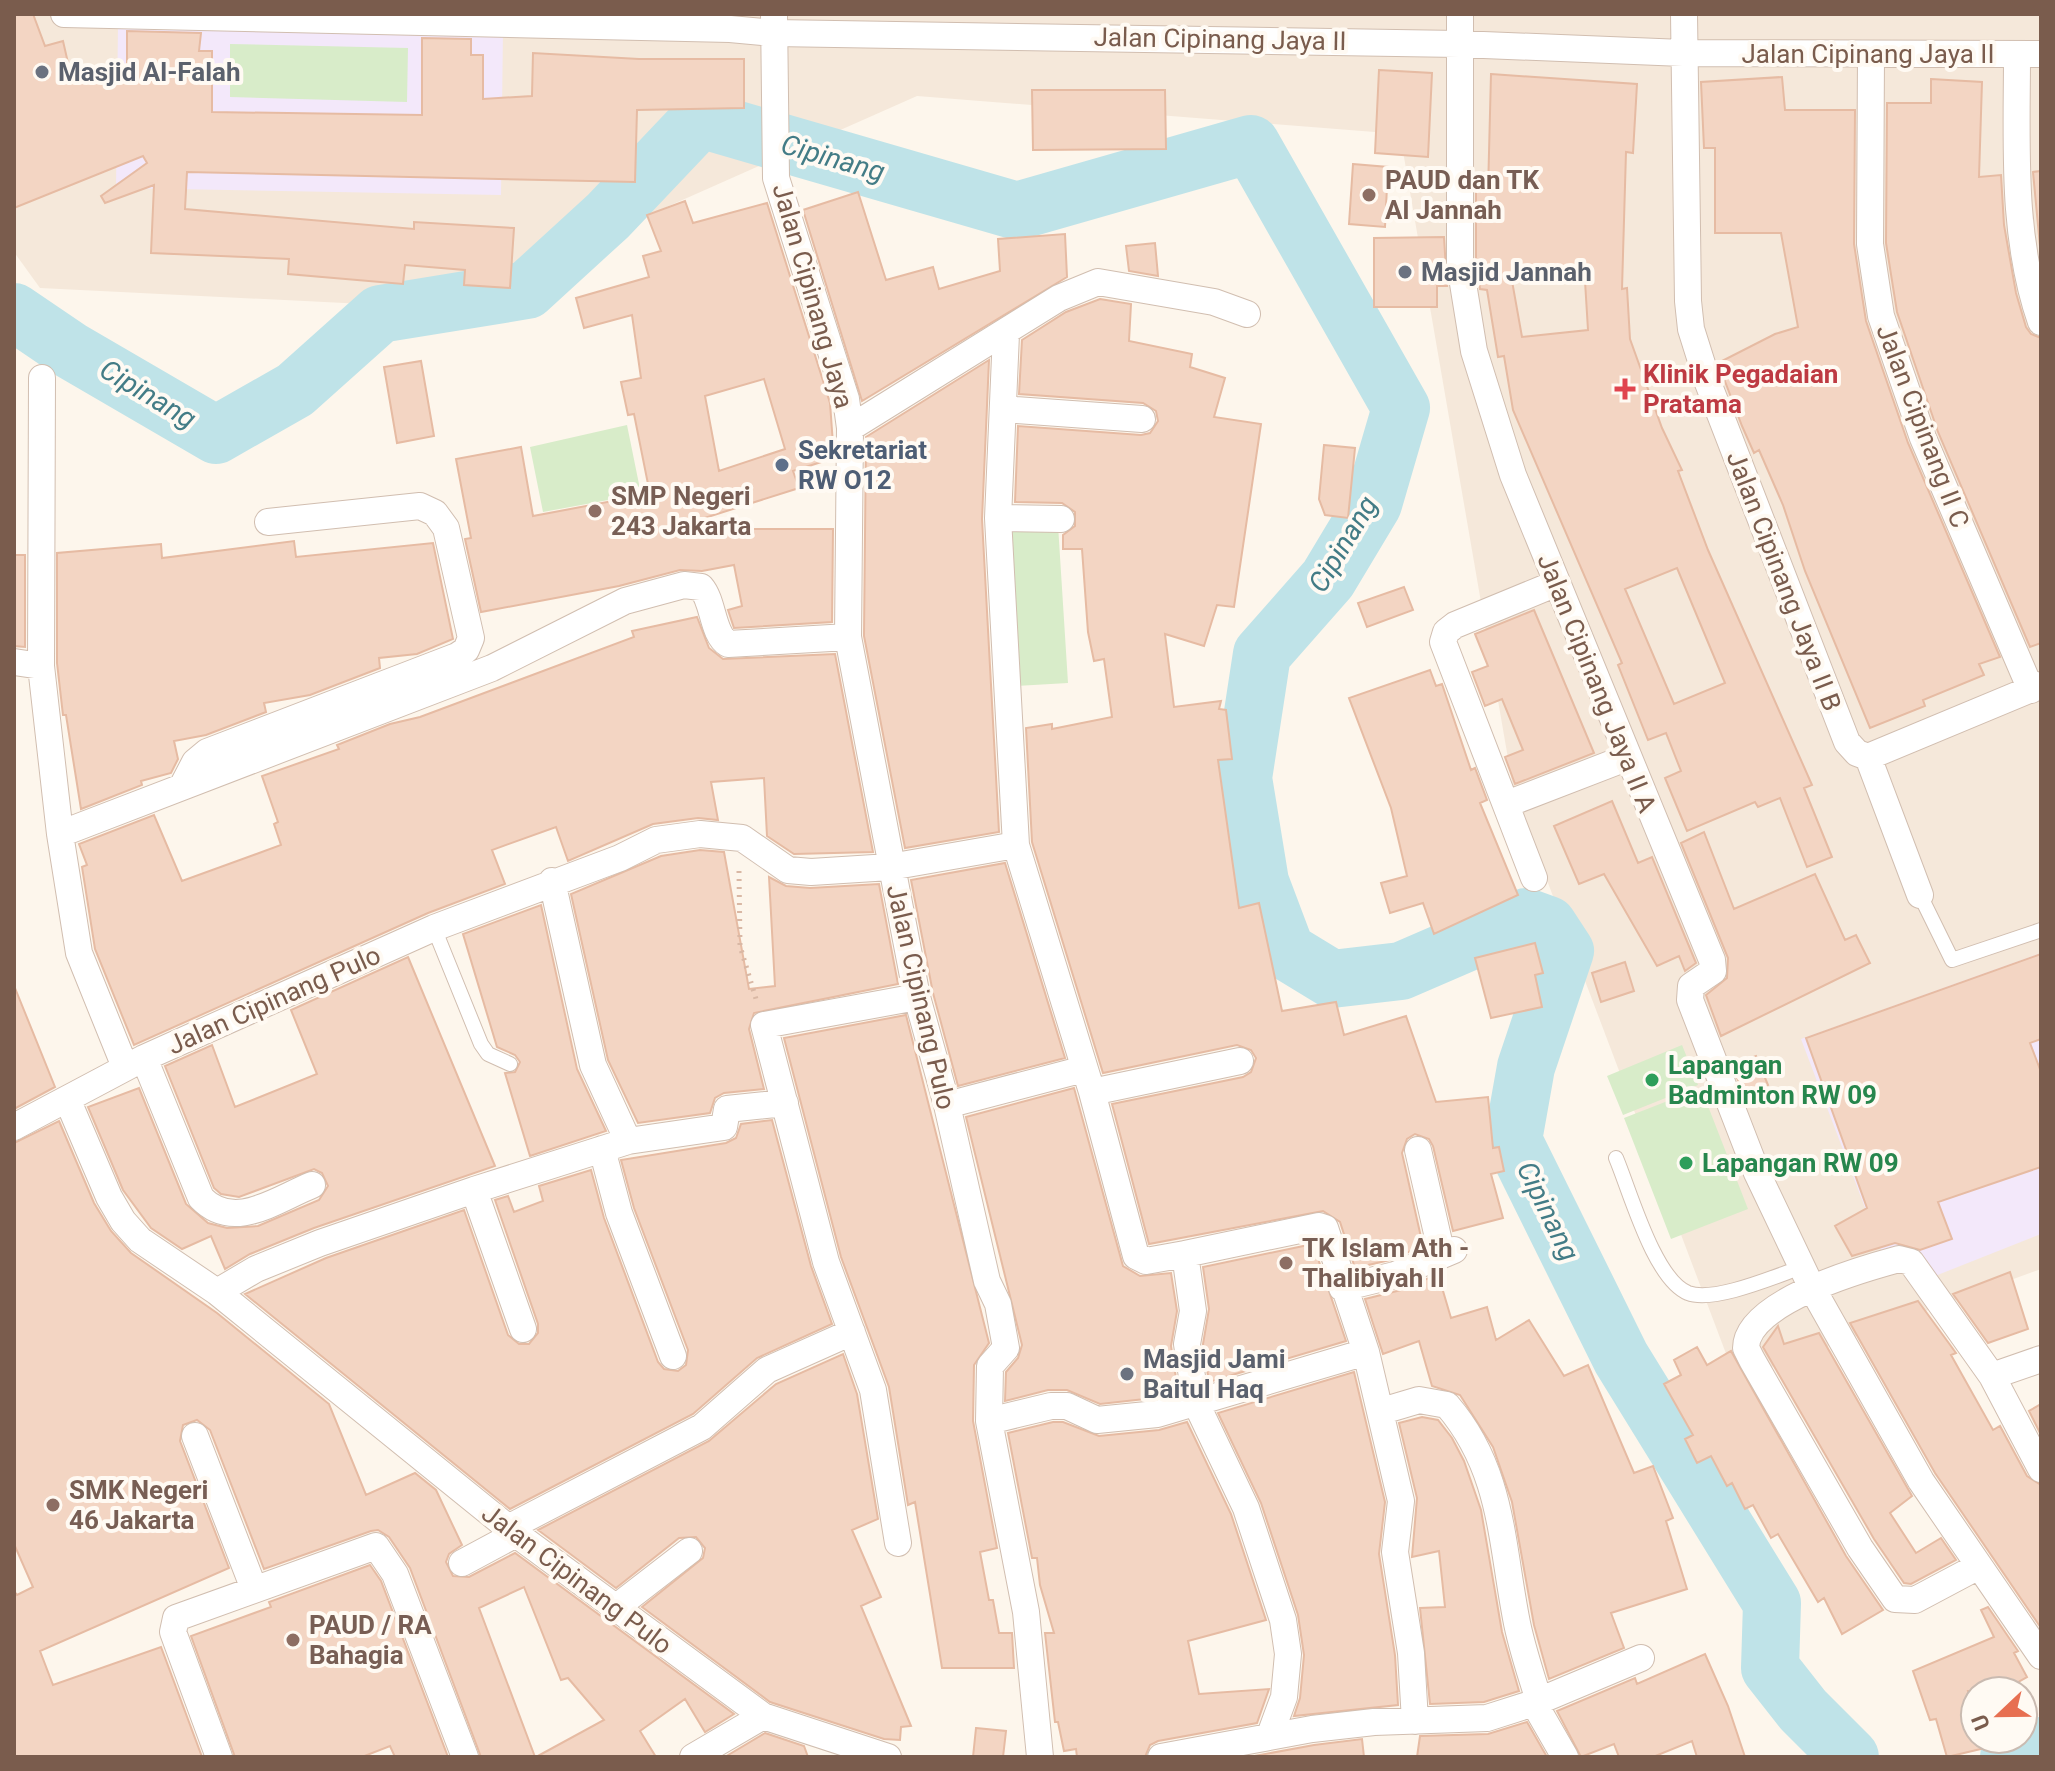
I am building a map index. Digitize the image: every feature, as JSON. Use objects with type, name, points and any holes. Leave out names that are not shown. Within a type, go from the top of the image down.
[{"type":"street","name":"Jalan Cipinang Jaya II","points":[[64,14],[730,29],[774,24],[1683,53],[2029,54]]},
{"type":"street","name":"Jalan Cipinang Jaya II A","points":[[1460,14],[1460,265],[1465,309],[1485,392],[1513,475],[1626,758],[1712,960],[1713,971],[1691,986],[1690,1000],[1757,1173],[1806,1277]]},
{"type":"street","name":"Jalan Cipinang Jaya II B","points":[[1684,14],[1691,329],[1708,383],[1847,742],[1857,753],[1868,757]]},
{"type":"street","name":"Jalan Cipinang Jaya","points":[[774,24],[776,178],[846,399],[850,428],[848,637],[890,867]]},
{"type":"street","name":"Jalan Cipinang II C","points":[[1871,54],[1870,244],[1881,316],[1923,438],[2036,687]]},
{"type":"street","points":[[2029,54],[2017,177],[2024,252],[2041,322]]},
{"type":"street","points":[[850,428],[1006,334],[1059,298],[1098,282],[1121,283],[1214,302],[1247,314]]},
{"type":"street","points":[[1006,334],[998,518],[1016,845],[1088,1080],[1136,1256],[1146,1261],[1323,1226],[1366,1352],[1401,1501],[1395,1552],[1411,1653],[1415,1721]]},
{"type":"street","points":[[42,378],[41,666],[60,834],[79,953],[201,1198],[213,1211],[224,1216],[241,1215],[312,1185]]},
{"type":"street","points":[[1003,409],[1142,419]]},
{"type":"street","points":[[182,787],[195,762],[207,752],[457,656],[466,650],[471,638],[446,528],[435,513],[420,506],[268,522]]},
{"type":"street","points":[[998,518],[1061,519]]},
{"type":"street","points":[[1534,878],[1443,642],[1446,632],[1455,625],[1557,583]]},
{"type":"street","points":[[60,834],[492,668],[625,601],[684,585],[701,587],[708,595],[720,636],[728,644],[848,637]]},
{"type":"street","points":[[14,662],[41,666]]},
{"type":"street","points":[[1920,895],[1868,757],[2036,687]]},
{"type":"street","points":[[1507,804],[1626,758]]},
{"type":"street","name":"Jalan Cipinang Pulo","points":[[14,1127],[68,1101],[135,1062],[434,928],[552,881],[620,858],[656,840],[700,834],[742,838],[788,870],[811,872],[890,867],[917,997],[947,1105],[987,1281],[998,1304],[1006,1348],[990,1366],[989,1421],[1026,1612],[1040,1757]]},
{"type":"street","points":[[890,867],[1016,845]]},
{"type":"street","points":[[552,881],[593,1065],[628,1141]]},
{"type":"street","points":[[898,1543],[873,1390],[826,1262],[764,1025],[917,997]]},
{"type":"street","points":[[947,1105],[1088,1080],[1240,1061]]},
{"type":"street","name":"Jalan Cipinang Pulo","points":[[68,1101],[123,1221],[140,1240],[217,1292],[512,1531],[614,1609],[763,1716],[885,1756]]},
{"type":"street","points":[[217,1292],[256,1269],[320,1243],[474,1190],[628,1141],[724,1127],[727,1109],[785,1103]]},
{"type":"street","points":[[602,1149],[619,1213],[673,1356]]},
{"type":"street","points":[[1342,1288],[1395,1275],[1448,1253],[1418,1150]]},
{"type":"street","points":[[474,1190],[523,1329]]},
{"type":"street","points":[[1185,1254],[1193,1311],[1187,1344],[1196,1403],[1242,1498],[1283,1620],[1288,1654],[1284,1697],[1270,1735]]},
{"type":"street","points":[[1979,1566],[1915,1600],[1895,1599],[1860,1548],[1746,1348],[1751,1330],[1806,1277],[1899,1259],[1911,1262],[1992,1376],[2041,1469]]},
{"type":"street","points":[[1806,1277],[1921,1481],[2041,1656]]},
{"type":"street","points":[[462,1563],[512,1531],[702,1427],[778,1364],[852,1332]]},
{"type":"street","points":[[989,1421],[1051,1406],[1067,1406],[1097,1420],[1109,1420],[1196,1403],[1366,1352]]},
{"type":"street","points":[[1992,1376],[2041,1359]]},
{"type":"street","points":[[1382,1411],[1419,1400],[1447,1405],[1475,1444],[1503,1522],[1516,1619],[1536,1702],[1565,1757]]},
{"type":"street","points":[[195,1436],[254,1589]]},
{"type":"street","points":[[219,1757],[173,1632],[176,1618],[376,1546],[395,1574],[465,1757]]},
{"type":"street","points":[[614,1609],[689,1551]]},
{"type":"street","points":[[1161,1757],[1238,1749],[1270,1735],[1374,1722],[1487,1718],[1536,1702],[1641,1658]]},
{"type":"street","points":[[693,1757],[729,1748],[763,1716]]},
{"type":"lane","points":[[1920,895],[1952,960],[2041,930]]},
{"type":"lane","points":[[434,928],[481,1044],[488,1054],[510,1064]]},
{"type":"lane","points":[[1616,1158],[1661,1269],[1688,1293],[1717,1294],[1806,1277]]},
{"type":"path","points":[[742,838],[738,896],[740,946],[764,1025]]},
{"type":"shaded area","points":[[14,14],[2041,14],[2041,1269],[1736,1380],[1514,793],[1400,134],[917,96],[518,273],[385,305],[40,288],[14,252]]},
{"type":"shaded area","points":[[118,25],[503,28],[501,195],[116,188]]},
{"type":"shaded area","points":[[2041,953],[2041,1234],[1930,1278],[1919,1251],[1886,1263],[1801,1039]]},
{"type":"green space","points":[[230,44],[408,48],[407,102],[230,97]]},
{"type":"green space","points":[[627,425],[641,494],[543,512],[530,447]]},
{"type":"green space","points":[[1058,525],[1068,683],[1014,686],[1005,528]]},
{"type":"green space","name":"Lapangan Badminton RW 09","points":[[1682,1045],[1698,1085],[1623,1115],[1607,1076]]},
{"type":"green space","name":"Lapangan RW 09","points":[[1701,1088],[1748,1209],[1671,1239],[1624,1118]]},
{"type":"building","points":[[14,14],[33,14],[45,46],[63,41],[71,76],[127,78],[127,31],[201,33],[199,51],[212,51],[212,112],[422,115],[422,38],[471,39],[471,55],[483,55],[483,99],[532,96],[533,53],[639,59],[744,59],[744,108],[637,110],[635,182],[187,172],[185,209],[414,229],[414,222],[514,228],[510,288],[464,285],[465,270],[405,265],[403,284],[288,274],[289,259],[151,253],[154,185],[105,203],[101,196],[147,163],[143,156],[14,208]]},
{"type":"building","points":[[1379,70],[1432,73],[1428,157],[1375,153]]},
{"type":"building","points":[[1491,74],[1637,84],[1633,153],[1626,152],[1622,289],[1627,288],[1630,339],[1662,428],[1682,470],[1678,471],[1708,550],[1812,785],[1804,788],[1832,857],[1807,867],[1780,798],[1758,807],[1755,802],[1687,831],[1665,778],[1681,771],[1666,733],[1648,740],[1618,665],[1622,663],[1513,410],[1504,356],[1498,357],[1487,290],[1480,289],[1476,264],[1476,191],[1488,192]],"holes":[[[1512,281],[1585,281],[1588,330],[1522,337]],[[1677,568],[1725,683],[1674,704],[1625,589]]]},
{"type":"building","points":[[1782,77],[1785,110],[1855,110],[1854,244],[1866,321],[1908,443],[2000,657],[1979,664],[1984,675],[1923,700],[1925,706],[1870,728],[1805,571],[1783,505],[1759,450],[1754,453],[1718,363],[1775,334],[1798,327],[1781,233],[1715,233],[1715,148],[1704,148],[1701,82]]},
{"type":"building","points":[[1931,79],[1982,82],[1979,177],[2001,175],[2004,225],[2016,293],[2026,327],[2031,334],[2041,338],[2041,643],[2030,647],[1938,432],[1897,312],[1886,243],[1887,103],[1931,103]]},
{"type":"building","points":[[1032,90],[1165,90],[1166,149],[1033,150]]},
{"type":"building","name":"PAUD dan TK Al Jannah","points":[[1353,164],[1388,167],[1385,227],[1349,224]]},
{"type":"building","points":[[2041,171],[2041,257],[2033,172]]},
{"type":"building","points":[[858,192],[886,280],[933,267],[939,289],[1000,271],[998,239],[1065,234],[1067,277],[862,401],[803,210]]},
{"type":"building","points":[[685,201],[693,223],[767,203],[830,403],[834,458],[793,471],[799,488],[670,529],[833,529],[832,622],[734,628],[728,610],[742,606],[734,565],[702,571],[680,570],[619,586],[481,612],[465,539],[471,538],[456,459],[521,447],[533,516],[650,494],[634,414],[628,415],[621,382],[641,378],[632,315],[584,328],[576,298],[649,277],[643,256],[661,251],[647,215]],"holes":[[[764,379],[785,449],[719,471],[705,396]]]},
{"type":"building","name":"Masjid Jannah","points":[[1444,237],[1447,286],[1437,286],[1437,307],[1374,307],[1374,238]]},
{"type":"building","points":[[1155,243],[1158,276],[1129,271],[1126,246]]},
{"type":"building","points":[[1100,299],[1131,304],[1129,341],[1192,354],[1190,367],[1225,378],[1214,417],[1261,424],[1234,607],[1217,605],[1204,646],[1165,634],[1174,707],[1221,701],[1219,709],[1226,710],[1232,759],[1218,760],[1239,908],[1259,903],[1282,1011],[1336,1002],[1344,1035],[1406,1016],[1436,1102],[1488,1097],[1493,1148],[1499,1147],[1504,1171],[1491,1174],[1503,1218],[1453,1231],[1433,1146],[1429,1139],[1415,1134],[1407,1139],[1402,1153],[1423,1246],[1390,1260],[1355,1268],[1340,1222],[1323,1211],[1149,1244],[1112,1104],[1243,1077],[1251,1072],[1256,1058],[1251,1050],[1237,1045],[1103,1073],[1032,842],[1026,728],[1052,724],[1052,729],[1112,717],[1104,659],[1094,661],[1088,632],[1082,549],[1063,549],[1063,535],[1075,526],[1075,512],[1062,503],[1015,502],[1018,426],[1141,435],[1150,433],[1158,421],[1156,411],[1143,403],[1019,394],[1022,340],[1066,312]]},
{"type":"building","points":[[989,360],[982,519],[999,832],[905,848],[864,636],[866,437]]},
{"type":"building","points":[[421,361],[434,436],[397,443],[384,367]]},
{"type":"building","points":[[1324,445],[1355,448],[1348,518],[1325,515],[1319,499]]},
{"type":"building","points":[[294,541],[296,557],[433,543],[453,639],[417,654],[379,658],[380,668],[310,695],[264,703],[266,712],[206,735],[174,741],[178,759],[171,773],[141,781],[142,785],[81,809],[66,715],[63,715],[57,663],[57,553],[161,544],[162,558]]},
{"type":"building","points":[[14,555],[25,555],[25,647],[14,646]]},
{"type":"building","points":[[1404,587],[1413,610],[1367,627],[1358,603]]},
{"type":"building","points":[[1534,610],[1594,753],[1515,784],[1505,757],[1523,750],[1502,699],[1485,706],[1472,672],[1488,666],[1475,634]]},
{"type":"building","points":[[697,617],[709,648],[723,659],[835,654],[873,852],[794,854],[767,836],[764,778],[711,782],[718,820],[698,818],[653,824],[568,861],[556,827],[492,850],[505,884],[428,913],[134,1045],[95,949],[82,867],[87,865],[79,844],[154,815],[182,881],[281,845],[274,824],[278,822],[262,776],[339,749],[337,745],[390,724],[420,717],[634,637],[632,631]]},
{"type":"building","points":[[1430,670],[1436,686],[1442,684],[1471,770],[1475,768],[1487,800],[1480,803],[1518,895],[1434,934],[1423,903],[1390,913],[1381,883],[1407,876],[1391,808],[1349,698]]},
{"type":"building","points":[[1612,801],[1638,863],[1652,857],[1696,963],[1685,971],[1679,956],[1657,966],[1604,874],[1579,884],[1554,826]]},
{"type":"building","points":[[1704,832],[1734,909],[1815,874],[1845,940],[1856,935],[1870,963],[1721,1036],[1706,995],[1727,978],[1728,958],[1681,843]]},
{"type":"building","points":[[700,850],[724,852],[749,989],[775,986],[769,877],[786,886],[810,888],[879,884],[898,984],[754,1013],[749,1029],[764,1089],[724,1093],[715,1098],[710,1113],[638,1123],[608,1060],[571,894],[661,856]]},
{"type":"building","points":[[1005,863],[1065,1058],[958,1086],[933,993],[911,880]]},
{"type":"building","points":[[541,905],[577,1069],[606,1131],[530,1156],[505,1073],[515,1072],[520,1062],[515,1055],[497,1047],[463,934]]},
{"type":"building","points":[[1535,943],[1543,973],[1535,975],[1542,1007],[1491,1018],[1475,958]]},
{"type":"building","points":[[2041,954],[2041,1039],[2030,1043],[2041,1072],[2041,1167],[1938,1202],[1952,1239],[1920,1250],[1895,1243],[1852,1256],[1835,1226],[1867,1208],[1806,1038]]},
{"type":"building","points":[[408,957],[495,1166],[314,1228],[250,1254],[225,1269],[211,1236],[182,1249],[151,1228],[123,1190],[88,1107],[139,1088],[186,1204],[208,1223],[227,1228],[258,1226],[319,1200],[328,1186],[322,1173],[314,1169],[239,1197],[221,1194],[214,1188],[165,1066],[212,1045],[235,1107],[317,1074],[291,1010]]},
{"type":"building","points":[[1625,962],[1634,991],[1601,1002],[1592,973]]},
{"type":"building","points":[[14,989],[55,1087],[14,1109]]},
{"type":"building","points":[[906,1015],[989,1343],[974,1365],[973,1421],[997,1548],[980,1552],[999,1633],[1012,1633],[1014,1668],[942,1668],[915,1502],[908,1505],[889,1387],[841,1257],[784,1038]]},
{"type":"building","points":[[1756,1056],[1768,1085],[1744,1095],[1732,1065]]},
{"type":"building","points":[[1074,1088],[1123,1266],[1140,1276],[1171,1273],[1177,1311],[1171,1346],[1178,1391],[1154,1398],[1100,1404],[1067,1390],[1048,1390],[1005,1401],[1006,1372],[1018,1358],[1022,1345],[966,1117]]},
{"type":"building","points":[[772,1120],[811,1266],[832,1324],[757,1358],[693,1414],[510,1509],[245,1294],[326,1258],[464,1210],[508,1335],[519,1344],[529,1344],[538,1333],[538,1324],[495,1200],[508,1196],[514,1212],[543,1201],[539,1186],[591,1170],[604,1218],[658,1362],[664,1369],[678,1371],[686,1365],[688,1350],[634,1208],[621,1160],[726,1143],[736,1138],[741,1124]]},
{"type":"building","points":[[59,1121],[94,1203],[111,1231],[131,1253],[217,1313],[329,1404],[366,1495],[415,1473],[436,1490],[462,1545],[449,1554],[446,1562],[453,1576],[469,1577],[515,1553],[734,1714],[705,1732],[685,1699],[640,1731],[656,1757],[536,1757],[604,1720],[568,1678],[561,1680],[524,1587],[479,1608],[535,1757],[481,1757],[410,1568],[389,1537],[378,1530],[371,1531],[264,1569],[210,1430],[197,1420],[183,1425],[180,1441],[229,1568],[40,1651],[53,1685],[161,1647],[202,1757],[14,1757],[14,1591],[17,1595],[33,1587],[14,1544],[14,1143]]},
{"type":"building","points":[[1313,1244],[1346,1341],[1209,1382],[1203,1344],[1209,1309],[1203,1267]]},
{"type":"building","points":[[2010,1272],[2028,1329],[1988,1343],[1953,1294]]},
{"type":"building","points":[[1438,1274],[1451,1318],[1487,1307],[1496,1340],[1529,1320],[1564,1376],[1588,1365],[1634,1473],[1653,1466],[1673,1518],[1666,1521],[1687,1589],[1611,1613],[1624,1648],[1549,1679],[1534,1625],[1512,1502],[1493,1447],[1460,1395],[1432,1386],[1419,1341],[1383,1354],[1365,1299],[1401,1290]]},
{"type":"building","points":[[1918,1301],[1956,1353],[1951,1355],[1993,1430],[2000,1426],[2027,1476],[2041,1485],[2041,1628],[1935,1473],[1850,1323]]},
{"type":"building","points":[[1778,1326],[1784,1344],[1819,1333],[1912,1496],[1890,1513],[1916,1553],[1941,1538],[1956,1560],[1911,1584],[1904,1583],[1874,1539],[1763,1347]]},
{"type":"building","points":[[1697,1347],[1707,1365],[1731,1351],[1846,1556],[1883,1610],[1842,1634],[1824,1598],[1818,1602],[1778,1534],[1771,1538],[1753,1505],[1745,1509],[1732,1483],[1727,1486],[1711,1456],[1697,1463],[1685,1439],[1693,1435],[1664,1384],[1681,1375],[1674,1360]]},
{"type":"building","points":[[843,1354],[857,1394],[878,1519],[852,1530],[881,1597],[861,1606],[911,1726],[901,1727],[900,1740],[884,1739],[770,1702],[642,1607],[703,1558],[705,1548],[696,1537],[679,1538],[616,1588],[538,1530],[709,1441],[776,1384]]},
{"type":"building","points":[[1354,1372],[1385,1502],[1379,1554],[1395,1655],[1398,1705],[1294,1716],[1300,1698],[1304,1655],[1298,1615],[1261,1503],[1218,1413]]},
{"type":"building","points":[[2041,1404],[2041,1435],[2029,1411]]},
{"type":"building","points":[[1422,1417],[1438,1420],[1452,1438],[1464,1461],[1481,1510],[1502,1632],[1519,1691],[1484,1702],[1430,1704],[1420,1608],[1445,1607],[1439,1551],[1412,1557],[1417,1498],[1399,1423]]},
{"type":"building","points":[[1063,1422],[1099,1436],[1159,1430],[1187,1422],[1231,1514],[1266,1620],[1188,1641],[1199,1694],[1269,1689],[1257,1723],[1158,1741],[1150,1745],[1145,1757],[1077,1757],[1076,1749],[1064,1751],[1058,1722],[1055,1722],[1045,1633],[1054,1633],[1040,1585],[1037,1558],[1032,1558],[1008,1433]]},
{"type":"building","points":[[370,1565],[381,1581],[448,1757],[395,1757],[390,1746],[362,1757],[235,1757],[191,1636],[271,1607],[269,1602]]},
{"type":"building","points":[[1988,1607],[2018,1651],[2014,1653],[2026,1675],[1959,1675],[1959,1754],[1947,1757],[1936,1719],[1930,1720],[1913,1671],[1994,1637],[1981,1610]]},
{"type":"building","points":[[1705,1654],[1728,1706],[1745,1757],[1697,1757],[1692,1741],[1653,1757],[1619,1757],[1614,1744],[1581,1757],[1557,1711],[1635,1678],[1637,1684]]},
{"type":"building","points":[[1527,1722],[1547,1757],[1417,1757],[1420,1736],[1488,1734]]},
{"type":"building","points":[[976,1728],[1006,1731],[1003,1757],[973,1757]]},
{"type":"building","points":[[765,1733],[804,1746],[808,1757],[725,1757]]},
{"type":"building","points":[[1362,1739],[1364,1757],[1249,1757],[1314,1745]]},
{"type":"waterway","name":"Cipinang","points":[[14,312],[70,350],[216,435],[295,390],[380,314],[527,290],[608,216],[700,119],[1017,211],[1251,144],[1401,408],[1373,504],[1328,579],[1262,654],[1243,778],[1260,882],[1286,951],[1332,979],[1401,971],[1526,917],[1548,925],[1565,951],[1526,1067],[1513,1140],[1621,1358],[1772,1603],[1770,1668],[1803,1710],[1850,1757]]},
{"type":"waterway","name":"Cipinang","points":[[2009,1757],[2041,1746]]},
{"type":"place","name":"Masjid Al-Falah","points":[[42,72]]},
{"type":"place","name":"PAUD dan TK Al Jannah","points":[[1369,195]]},
{"type":"place","name":"Masjid Jannah","points":[[1405,272]]},
{"type":"place","name":"Klinik Pegadaian Pratama","points":[[1625,389]]},
{"type":"place","name":"Sekretariat RW O12","points":[[782,465]]},
{"type":"place","name":"SMP Negeri 243 Jakarta","points":[[595,511]]},
{"type":"place","name":"Lapangan Badminton RW 09","points":[[1652,1080]]},
{"type":"place","name":"Lapangan RW 09","points":[[1686,1163]]},
{"type":"place","name":"TK Islam Ath - Thalibiyah II","points":[[1286,1263]]},
{"type":"place","name":"Masjid Jami Baitul Haq","points":[[1127,1374]]},
{"type":"place","name":"SMK Negeri 46 Jakarta","points":[[53,1505]]},
{"type":"place","name":"PAUD / RA Bahagia","points":[[293,1640]]}]
